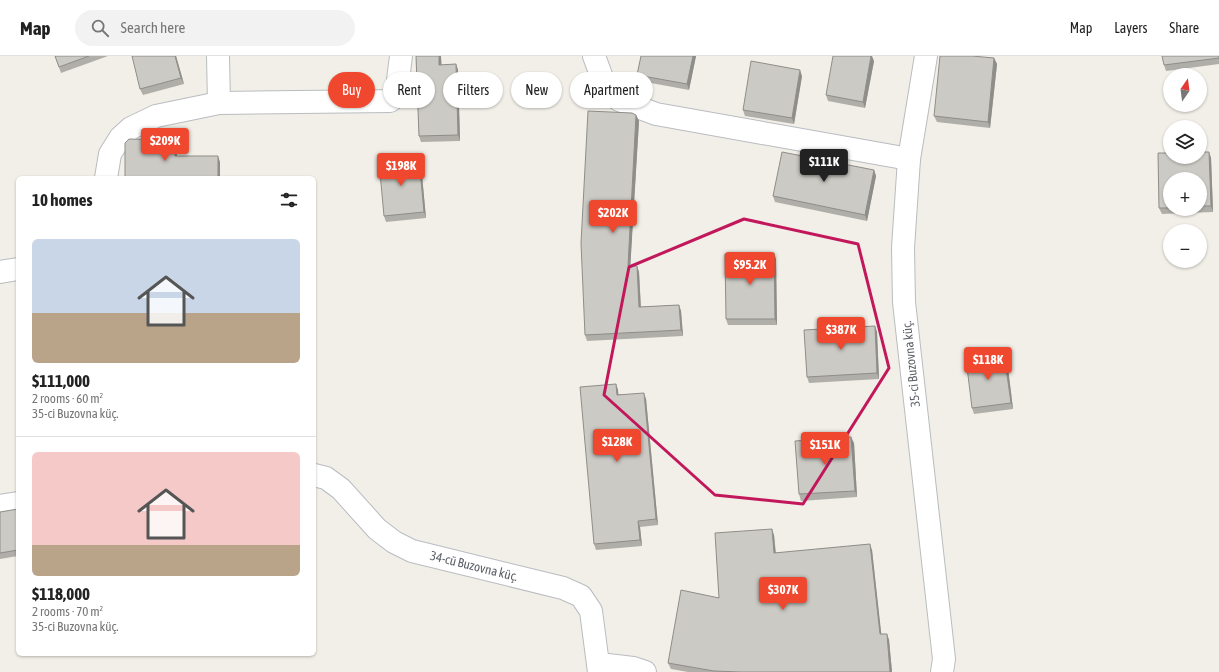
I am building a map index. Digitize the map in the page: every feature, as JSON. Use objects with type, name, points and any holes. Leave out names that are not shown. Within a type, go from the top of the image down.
[{"type":"street","points":[[218,56],[219,103]]},
{"type":"street","points":[[106,176],[110,154],[120,138],[131,128],[156,116],[219,103],[390,101],[396,96],[401,56]]},
{"type":"street","points":[[594,56],[605,86],[619,100],[656,114],[909,159]]},
{"type":"street","name":"35-ci Buzovna küç.","points":[[926,56],[909,159],[903,248],[904,302],[944,659],[942,672]]},
{"type":"street","points":[[0,272],[16,269]]},
{"type":"street","name":"34-cü Buzovna küç.","points":[[316,476],[326,478],[341,489],[377,529],[394,542],[412,551],[563,588],[581,596],[591,611],[599,668]]},
{"type":"street","points":[[0,506],[16,503]]},
{"type":"street","points":[[599,668],[633,668],[645,672]]},
{"type":"highlighted area","points":[[744,219],[858,244],[889,368],[803,504],[715,495],[604,395],[629,267]]},
{"type":"building","points":[[55,56],[89,56],[59,67]]},
{"type":"building","points":[[132,56],[175,56],[181,78],[140,89]]},
{"type":"building","points":[[416,56],[439,56],[439,65],[456,64],[456,72],[443,72],[443,108],[457,108],[458,135],[419,136],[418,108],[435,108],[435,72],[417,72]]},
{"type":"building","points":[[641,56],[693,56],[687,84],[653,78],[653,72],[638,72]]},
{"type":"building","points":[[833,56],[871,56],[863,102],[826,95]]},
{"type":"building","points":[[940,56],[994,58],[988,122],[934,116]]},
{"type":"building","points":[[1162,56],[1219,56],[1219,58],[1164,65]]},
{"type":"building","points":[[751,61],[800,70],[792,118],[743,110]]},
{"type":"building","points":[[588,111],[632,113],[636,115],[628,266],[637,266],[639,307],[679,305],[681,330],[585,335],[581,243]]},
{"type":"building","points":[[129,139],[175,140],[175,156],[218,156],[218,176],[125,176],[125,143]]},
{"type":"building","points":[[782,152],[874,170],[865,215],[773,196]]},
{"type":"building","points":[[1207,152],[1209,152],[1211,206],[1207,206],[1207,172],[1163,172],[1163,208],[1159,208],[1158,153],[1163,153],[1163,164],[1207,164]]},
{"type":"building","points":[[419,159],[424,212],[384,216],[379,162]]},
{"type":"building","points":[[774,253],[775,319],[726,319],[725,254]]},
{"type":"building","points":[[875,326],[877,373],[807,377],[804,330]]},
{"type":"building","points":[[1004,354],[1011,403],[972,408],[966,359]]},
{"type":"building","points":[[616,384],[617,395],[644,393],[656,519],[638,521],[640,540],[594,544],[580,387]]},
{"type":"building","points":[[851,437],[855,491],[799,494],[795,441]]},
{"type":"building","points":[[16,509],[16,550],[0,553],[0,512]]},
{"type":"building","points":[[772,529],[774,553],[870,544],[880,634],[887,634],[890,672],[714,671],[668,663],[681,590],[719,598],[715,533]]}]
